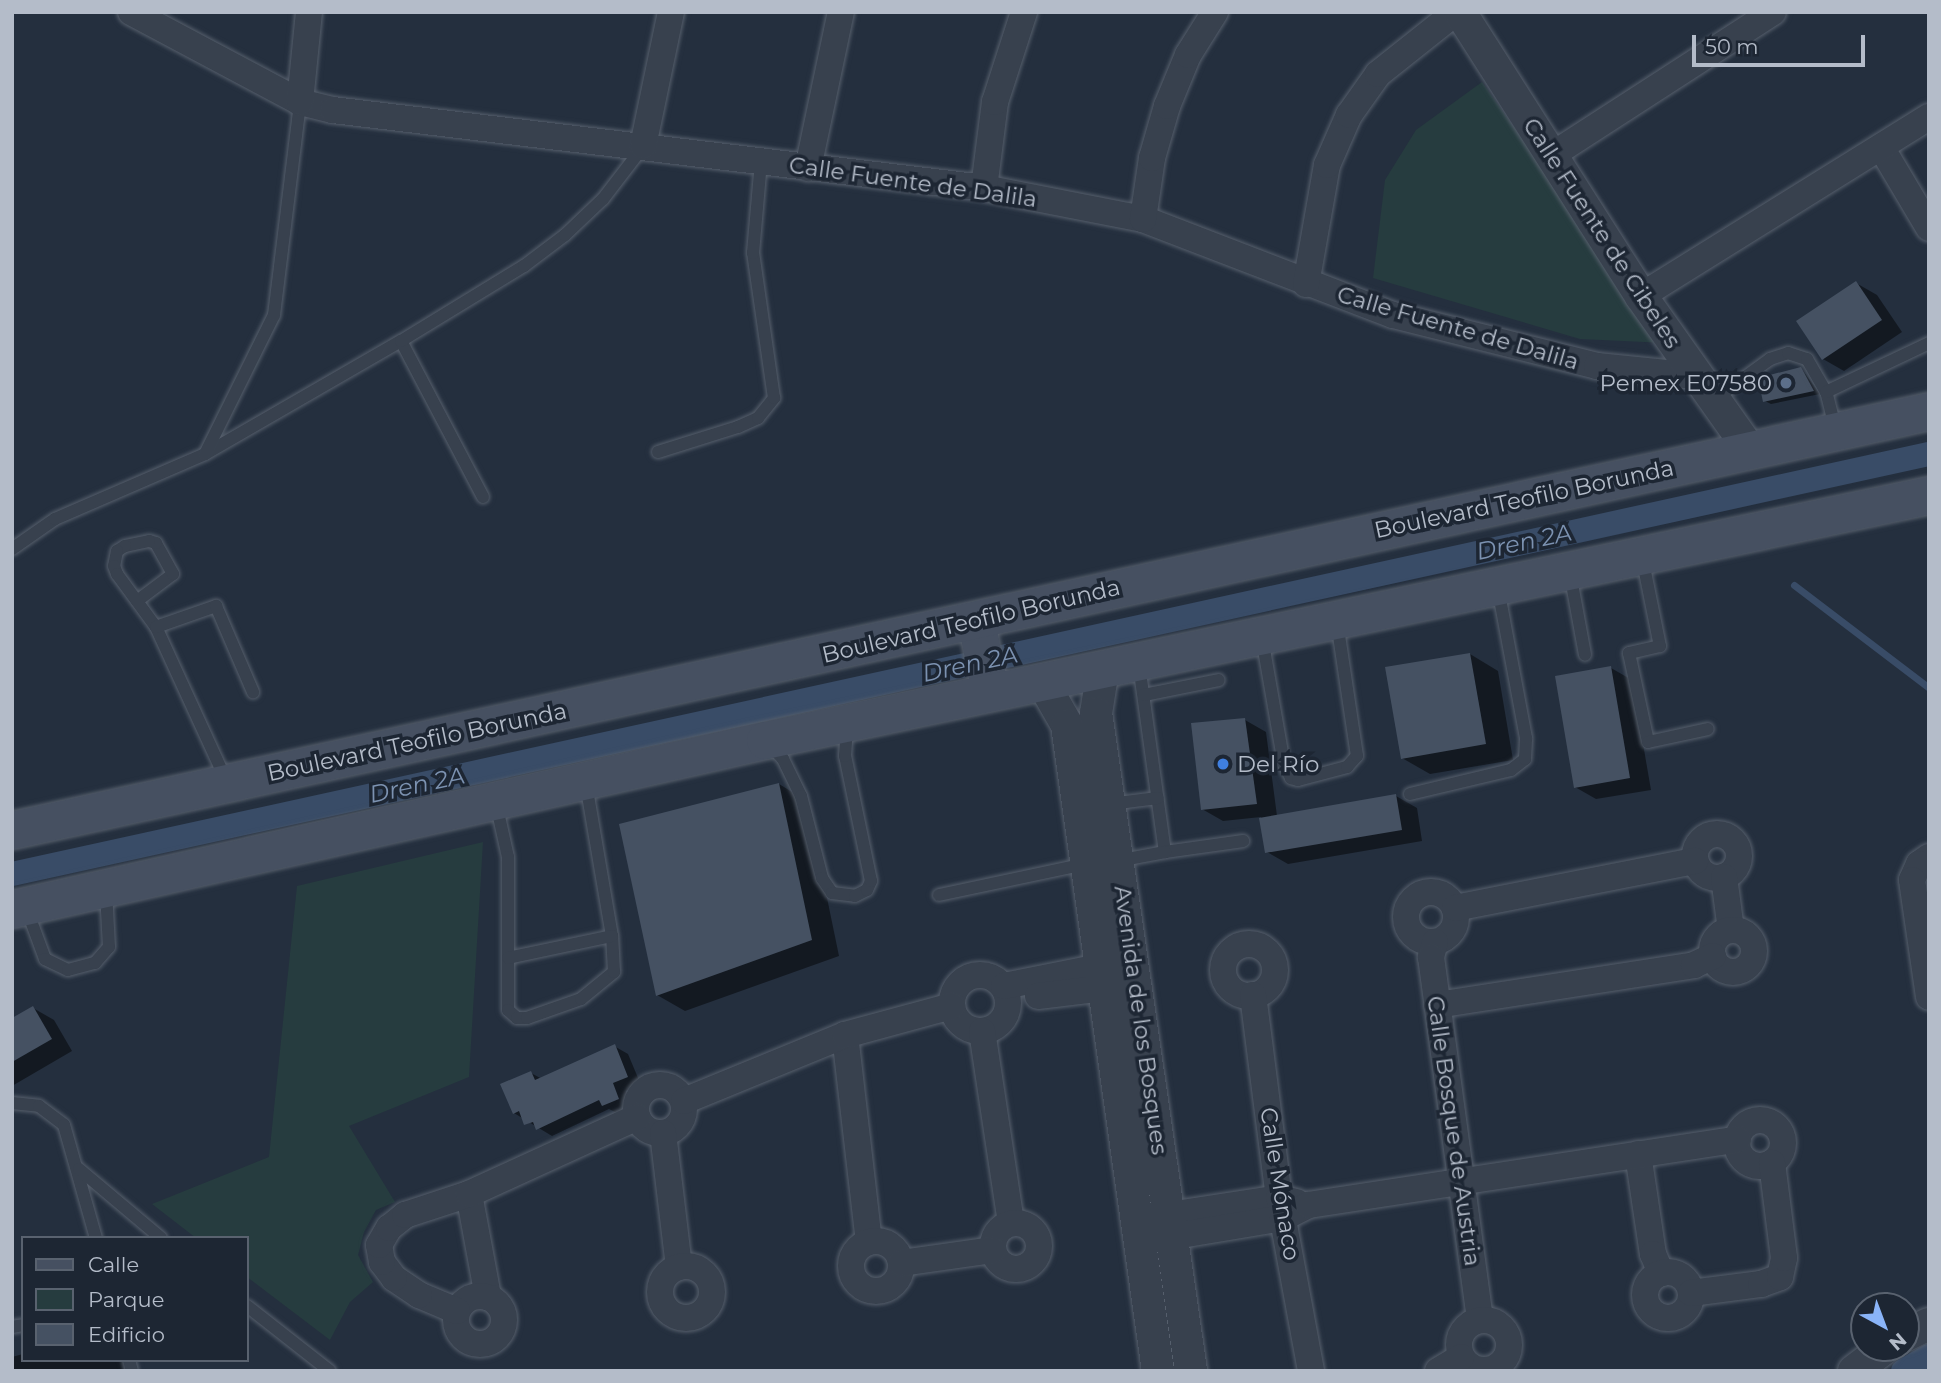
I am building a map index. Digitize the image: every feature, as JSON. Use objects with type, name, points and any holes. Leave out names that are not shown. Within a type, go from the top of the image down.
[{"type":"main road","name":"Boulevard Teofilo Borunda","points":[[12,830],[227,783],[978,630],[1750,450],[1929,411]]},
{"type":"main road","points":[[19,908],[106,891],[585,780],[848,723],[989,684],[1043,683],[1186,669],[1262,638],[1929,495]]},
{"type":"main road","points":[[978,630],[989,684]]},
{"type":"street","name":"Calle Fuente de Dalila","points":[[131,12],[300,102],[367,116],[643,146],[984,188],[1143,219],[1306,284],[1393,315],[1597,366],[1695,376]]},
{"type":"street","points":[[300,102],[309,12]]},
{"type":"street","points":[[643,146],[671,12]]},
{"type":"street","points":[[808,168],[841,12]]},
{"type":"street","points":[[984,188],[995,102],[1024,12]]},
{"type":"street","points":[[1143,219],[1152,158],[1167,106],[1188,55],[1215,12]]},
{"type":"street","points":[[1306,284],[1327,165],[1349,114],[1378,74],[1458,12]]},
{"type":"street","name":"Calle Fuente de Cibeles","points":[[1458,12],[1641,296],[1695,376],[1750,450]]},
{"type":"street","points":[[1552,155],[1773,12]]},
{"type":"street","points":[[1641,296],[1929,117]]},
{"type":"street","points":[[1881,147],[1929,228]]},
{"type":"street","name":"Avenida de los Bosques","points":[[1129,675],[1096,713],[1191,1371]]},
{"type":"street","name":"Avenida de los Bosques","points":[[1043,683],[1067,725],[1086,864],[1091,978],[1138,1231],[1158,1371]]},
{"type":"street","points":[[1714,834],[1728,837],[1740,855],[1735,869],[1724,877],[1706,876],[1695,861],[1702,841],[1714,834]]},
{"type":"street","points":[[1929,857],[1916,870],[1912,894],[1929,997]]},
{"type":"street","points":[[1455,908],[1695,861]]},
{"type":"street","points":[[1724,877],[1731,930]]},
{"type":"street","points":[[1436,892],[1455,908],[1452,932],[1435,942],[1421,941],[1408,929],[1409,904],[1419,894],[1436,892]]},
{"type":"street","points":[[1731,930],[1749,937],[1754,949],[1751,962],[1733,971],[1721,967],[1713,956],[1714,942],[1731,930]]},
{"type":"street","name":"Calle Bosque de Austria","points":[[1435,942],[1431,957],[1480,1320]]},
{"type":"street","points":[[1437,1005],[1694,965],[1713,956]]},
{"type":"street","points":[[1006,993],[1134,972]]},
{"type":"street","points":[[988,976],[1006,993],[1002,1021],[982,1031],[966,1027],[952,1006],[956,989],[970,977],[988,976]]},
{"type":"street","points":[[1006,993],[1091,978]]},
{"type":"street","name":"Calle Mónaco","points":[[1253,995],[1281,1208],[1311,1371]]},
{"type":"street","points":[[684,1101],[845,1035],[952,1006]]},
{"type":"street","points":[[982,1031],[1012,1223]]},
{"type":"street","points":[[845,1035],[869,1242]]},
{"type":"street","points":[[652,1086],[674,1088],[684,1101],[681,1122],[663,1133],[647,1130],[637,1117],[640,1095],[652,1086]]},
{"type":"street","points":[[457,1311],[419,1295],[394,1278],[382,1262],[379,1245],[389,1228],[405,1215],[469,1194],[637,1117]]},
{"type":"street","points":[[1691,1293],[1761,1284],[1780,1277],[1784,1258],[1772,1163],[1783,1141],[1770,1122],[1750,1122],[1738,1139],[1738,1152],[1746,1162],[1772,1163]]},
{"type":"street","points":[[663,1133],[679,1267]]},
{"type":"street","points":[[1138,1231],[1738,1139]]},
{"type":"street","points":[[1638,1154],[1653,1254],[1661,1273]]},
{"type":"street","points":[[469,1194],[488,1297]]},
{"type":"street","points":[[993,1250],[999,1230],[1012,1223]]},
{"type":"street","points":[[993,1250],[1009,1269],[1032,1263],[1039,1247],[1034,1232],[1012,1223]]},
{"type":"street","points":[[869,1242],[890,1245],[901,1262]]},
{"type":"street","points":[[869,1242],[852,1259],[859,1284],[874,1291],[891,1286],[901,1262]]},
{"type":"street","points":[[901,1262],[993,1250]]},
{"type":"street","points":[[1661,1273],[1681,1276],[1691,1293]]},
{"type":"street","points":[[1661,1273],[1645,1290],[1651,1312],[1666,1319],[1681,1315],[1691,1293]]},
{"type":"street","points":[[488,1297],[502,1308],[505,1325],[487,1344],[462,1337],[457,1311],[470,1298],[488,1297]]},
{"type":"street","points":[[1480,1320],[1497,1323],[1508,1335],[1505,1360],[1482,1370],[1461,1357],[1459,1338],[1464,1329],[1480,1320]]},
{"type":"street","points":[[1438,1371],[1461,1357]]},
{"type":"lane","points":[[205,454],[274,315],[300,102]]},
{"type":"lane","points":[[12,549],[55,519],[205,454],[401,341],[524,266],[565,235],[603,199],[643,146]]},
{"type":"lane","points":[[658,452],[758,418],[774,398],[754,253],[761,162]]},
{"type":"lane","points":[[401,341],[483,497]]},
{"type":"lane","points":[[1826,392],[1929,343]]},
{"type":"lane","points":[[1713,401],[1770,359],[1788,353],[1807,359],[1826,392],[1836,431]]},
{"type":"lane","points":[[137,600],[173,574],[156,543],[149,541],[125,546],[114,559],[117,574],[156,627],[227,783]]},
{"type":"lane","points":[[1642,557],[1660,646],[1629,653],[1648,742],[1708,729]]},
{"type":"lane","points":[[1570,572],[1585,654]]},
{"type":"lane","points":[[1410,794],[1511,770],[1525,759],[1526,738],[1498,588]]},
{"type":"lane","points":[[156,627],[216,606],[253,692]]},
{"type":"lane","points":[[1262,638],[1284,764],[1291,778],[1298,780],[1348,767],[1357,756],[1337,621]]},
{"type":"lane","points":[[1186,669],[1219,680]]},
{"type":"lane","points":[[1129,675],[1158,798],[1165,852]]},
{"type":"lane","points":[[765,740],[783,759],[801,796],[822,878],[832,893],[855,896],[867,890],[872,881],[845,757],[848,723]]},
{"type":"lane","points":[[496,802],[507,847],[508,1010],[517,1018],[527,1018],[581,999],[610,979],[614,972],[612,936],[585,780]]},
{"type":"lane","points":[[1077,809],[1158,798]]},
{"type":"lane","points":[[1117,861],[1243,841]]},
{"type":"lane","points":[[939,895],[1086,864]]},
{"type":"lane","points":[[19,908],[45,959],[68,970],[95,963],[109,947],[106,891]]},
{"type":"lane","points":[[508,958],[612,936]]},
{"type":"lane","points":[[12,1102],[53,1113],[64,1125],[95,1236]]},
{"type":"lane","points":[[78,1169],[159,1236]]},
{"type":"lane","points":[[248,1307],[330,1371]]},
{"type":"green space","points":[[1482,82],[1666,343],[1580,339],[1373,278],[1385,180],[1416,130]]},
{"type":"green space","points":[[483,842],[469,1077],[349,1126],[395,1202],[376,1210],[364,1232],[358,1255],[373,1282],[350,1302],[330,1340],[248,1278],[248,1236],[193,1236],[152,1204],[269,1157],[297,886]]},
{"type":"building","points":[[1856,281],[1882,320],[1822,360],[1796,321]]},
{"type":"building","name":"Pemex E07580","points":[[1801,367],[1814,391],[1763,402],[1758,378]]},
{"type":"building","points":[[1470,653],[1486,744],[1401,759],[1385,667]]},
{"type":"building","points":[[1611,666],[1630,778],[1574,788],[1555,676]]},
{"type":"building","name":"Del Río","points":[[1245,718],[1257,804],[1201,810],[1191,723]]},
{"type":"building","points":[[779,783],[812,940],[656,996],[619,824]]},
{"type":"building","points":[[1396,794],[1402,830],[1265,853],[1259,818]]},
{"type":"building","points":[[33,1006],[52,1039],[12,1062],[12,1018]]},
{"type":"building","points":[[615,1044],[628,1077],[613,1083],[619,1099],[602,1106],[599,1100],[536,1130],[533,1122],[524,1125],[519,1111],[513,1114],[500,1084],[531,1071],[535,1080]]},
{"type":"waterway","name":"Dren 2A","points":[[12,874],[1929,454]]},
{"type":"waterway","points":[[1794,585],[1929,688]]},
{"type":"waterway","points":[[1903,1371],[1929,1356]]},
{"type":"place","name":"Pemex E07580","points":[[1786,383]]},
{"type":"place","name":"Del Río","points":[[1223,764]]}]
